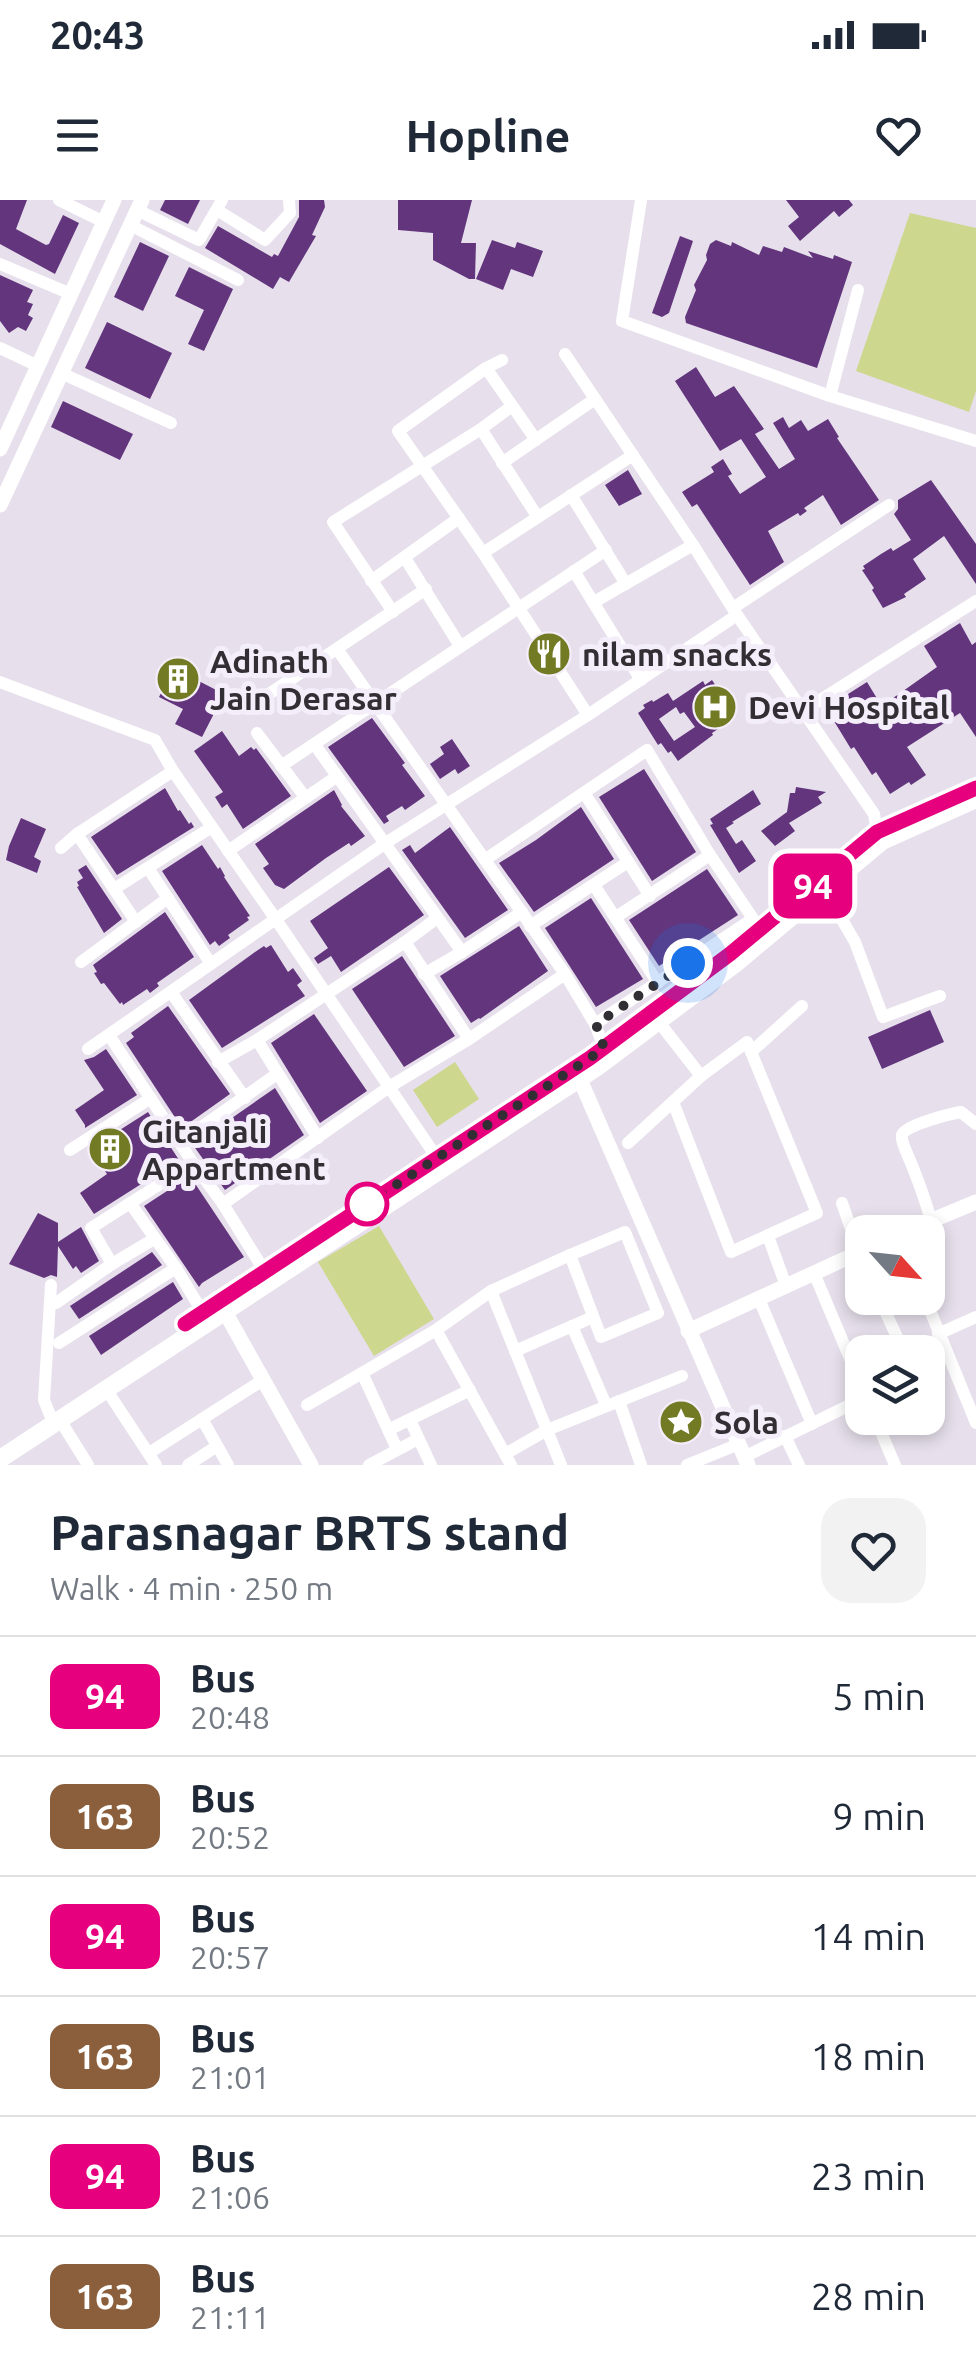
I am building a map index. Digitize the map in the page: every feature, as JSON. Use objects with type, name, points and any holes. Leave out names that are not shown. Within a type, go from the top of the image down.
[{"type":"main road","points":[[0,1447],[106,1389],[187,1330],[203,1313],[223,1307],[265,1272],[437,1158],[577,1073],[604,1048],[730,954],[754,925],[880,837],[976,788]]},
{"type":"main road","points":[[0,1459],[55,1417],[658,1021],[736,963],[824,890],[880,837],[976,799]]},
{"type":"street","points":[[58,200],[104,222]]},
{"type":"street","points":[[24,453],[1,446],[114,200]]},
{"type":"street","points":[[136,212],[199,240],[220,205],[265,240],[290,214],[289,200]]},
{"type":"street","points":[[641,200],[622,322],[830,396],[976,441]]},
{"type":"street","points":[[136,212],[238,280]]},
{"type":"street","points":[[0,506],[136,212]]},
{"type":"street","points":[[0,264],[71,294]]},
{"type":"street","points":[[830,396],[858,290]]},
{"type":"street","points":[[0,348],[38,366]]},
{"type":"street","points":[[565,354],[874,814],[880,837]]},
{"type":"street","points":[[502,360],[398,431],[588,715]]},
{"type":"street","points":[[486,368],[536,440]]},
{"type":"street","points":[[61,373],[171,423]]},
{"type":"street","points":[[502,463],[596,399]]},
{"type":"street","points":[[393,612],[333,522],[512,406]]},
{"type":"street","points":[[480,429],[538,516]]},
{"type":"street","points":[[483,553],[633,455]]},
{"type":"street","points":[[572,495],[626,584]]},
{"type":"street","points":[[88,1049],[384,844],[641,680],[888,505]]},
{"type":"street","points":[[371,581],[459,518]]},
{"type":"street","points":[[594,602],[694,544]]},
{"type":"street","points":[[281,766],[606,550]]},
{"type":"street","points":[[405,558],[460,646]]},
{"type":"street","points":[[574,571],[641,680]]},
{"type":"street","points":[[257,702],[426,590]]},
{"type":"street","points":[[803,712],[976,601]]},
{"type":"street","points":[[337,649],[565,974],[596,1024],[604,1048]]},
{"type":"street","points":[[0,682],[154,740],[437,1158]]},
{"type":"street","points":[[257,733],[305,797]]},
{"type":"street","points":[[315,745],[462,952]]},
{"type":"street","points":[[486,860],[647,750],[754,925],[596,1024]]},
{"type":"street","points":[[61,848],[76,834],[173,772]]},
{"type":"street","points":[[228,851],[336,777]]},
{"type":"street","points":[[584,794],[650,896]]},
{"type":"street","points":[[114,889],[212,827]]},
{"type":"street","points":[[76,834],[136,922]]},
{"type":"street","points":[[616,917],[710,855]]},
{"type":"street","points":[[530,926],[628,862]]},
{"type":"street","points":[[148,868],[211,964]]},
{"type":"street","points":[[594,885],[658,983]]},
{"type":"street","points":[[824,890],[854,942],[883,1017],[940,996]]},
{"type":"street","points":[[81,962],[168,898]]},
{"type":"street","points":[[424,974],[522,912]]},
{"type":"street","points":[[218,1062],[437,918]]},
{"type":"street","points":[[404,942],[468,1039]]},
{"type":"street","points":[[223,1204],[389,1087],[565,974]]},
{"type":"street","points":[[171,992],[245,1098]]},
{"type":"street","points":[[751,1052],[802,1006]]},
{"type":"street","points":[[658,1021],[702,1076]]},
{"type":"street","points":[[109,1035],[265,1272]]},
{"type":"street","points":[[256,1040],[318,1138]]},
{"type":"street","points":[[628,1142],[672,1102],[702,1076],[748,1042],[817,1213],[731,1252],[672,1102]]},
{"type":"street","points":[[577,1073],[744,1455]]},
{"type":"street","points":[[180,1142],[276,1074]]},
{"type":"street","points":[[70,1150],[151,1098]]},
{"type":"street","points":[[929,1215],[904,1146],[904,1131],[961,1112],[976,1124]]},
{"type":"street","points":[[112,1264],[90,1228],[193,1163]]},
{"type":"street","points":[[130,1203],[203,1313]]},
{"type":"street","points":[[842,1203],[846,1215]]},
{"type":"street","points":[[945,1216],[975,1207]]},
{"type":"street","points":[[307,1405],[436,1330],[490,1291],[626,1232],[658,1313]]},
{"type":"street","points":[[768,1236],[786,1286]]},
{"type":"street","points":[[56,1303],[154,1239]]},
{"type":"street","points":[[570,1255],[601,1338]]},
{"type":"street","points":[[688,1331],[845,1260]]},
{"type":"street","points":[[59,1344],[176,1268]]},
{"type":"street","points":[[814,1273],[845,1346]]},
{"type":"street","points":[[50,1285],[44,1400],[88,1465]]},
{"type":"street","points":[[490,1291],[560,1465]]},
{"type":"street","points":[[759,1298],[812,1424]]},
{"type":"street","points":[[580,1345],[677,1303]]},
{"type":"street","points":[[223,1307],[307,1463]]},
{"type":"street","points":[[931,1315],[976,1423]]},
{"type":"street","points":[[514,1351],[593,1317]]},
{"type":"street","points":[[938,1334],[976,1317]]},
{"type":"street","points":[[572,1326],[641,1465]]},
{"type":"street","points":[[436,1330],[508,1459],[547,1430],[682,1376]]},
{"type":"street","points":[[363,1374],[397,1449]]},
{"type":"street","points":[[106,1389],[153,1459],[202,1419],[262,1380]]},
{"type":"street","points":[[388,1430],[470,1390]]},
{"type":"street","points":[[687,1465],[744,1455],[845,1408]]},
{"type":"street","points":[[202,1419],[228,1465]]},
{"type":"street","points":[[410,1420],[431,1465]]},
{"type":"street","points":[[883,1435],[895,1465]]},
{"type":"street","points":[[786,1436],[799,1465]]},
{"type":"street","points":[[368,1465],[418,1438]]},
{"type":"street","points":[[188,1465],[217,1446]]},
{"type":"green space","points":[[910,213],[976,228],[976,391],[969,412],[856,371]]},
{"type":"green space","points":[[455,1062],[479,1099],[437,1127],[413,1090]]},
{"type":"green space","points":[[379,1226],[434,1319],[374,1356],[318,1262]]},
{"type":"building","points":[[0,200],[27,200],[16,229],[46,245],[63,215],[79,223],[55,274],[0,244]]},
{"type":"building","points":[[165,200],[200,200],[188,224],[160,210]]},
{"type":"building","points":[[299,200],[324,200],[325,207],[312,235],[316,236],[289,282],[280,277],[273,289],[205,248],[218,226],[272,257],[278,256],[299,217]]},
{"type":"building","points":[[398,200],[472,200],[461,243],[476,243],[475,279],[433,260],[433,233],[398,230]]},
{"type":"building","points":[[786,200],[849,200],[853,205],[839,217],[834,211],[800,241],[788,226],[799,217]]},
{"type":"building","points":[[680,236],[693,241],[669,313],[662,317],[652,313]]},
{"type":"building","points":[[492,240],[515,248],[517,242],[543,251],[533,277],[511,269],[503,290],[476,279]]},
{"type":"building","points":[[716,240],[731,246],[732,242],[759,255],[763,246],[782,252],[784,247],[813,258],[808,251],[852,262],[817,368],[686,323],[694,285],[707,260],[710,244]]},
{"type":"building","points":[[140,242],[169,256],[143,311],[114,297]]},
{"type":"building","points":[[189,267],[233,289],[204,351],[188,344],[204,310],[175,296]]},
{"type":"building","points":[[0,275],[33,290],[27,302],[33,304],[28,315],[33,318],[26,331],[18,327],[9,333],[0,321]]},
{"type":"building","points":[[107,322],[172,353],[150,399],[85,368]]},
{"type":"building","points":[[696,367],[715,397],[734,386],[764,429],[755,434],[779,469],[795,459],[773,423],[783,417],[789,428],[801,420],[808,431],[828,419],[879,500],[841,525],[823,495],[804,508],[807,511],[800,516],[798,513],[768,531],[784,562],[750,585],[697,504],[692,507],[682,492],[714,472],[711,467],[723,459],[740,494],[766,477],[741,439],[720,451],[675,381]]},
{"type":"building","points":[[63,401],[133,434],[120,460],[51,427]]},
{"type":"building","points":[[628,470],[642,494],[619,506],[605,485]]},
{"type":"building","points":[[931,480],[976,544],[976,584],[944,536],[913,559],[926,579],[904,594],[906,597],[883,608],[863,566],[911,540],[894,514],[898,500]]},
{"type":"building","points":[[960,623],[972,645],[976,642],[976,737],[960,713],[907,747],[926,775],[890,794],[876,772],[872,775],[854,747],[851,749],[826,708],[867,682],[881,705],[896,696],[937,667],[924,646]]},
{"type":"building","points":[[175,666],[224,694],[202,737],[175,724],[183,709],[159,697]]},
{"type":"building","points":[[712,680],[733,712],[713,735],[678,761],[661,743],[658,745],[638,713],[645,708],[643,705],[668,693],[673,701],[703,681],[705,685]],"holes":[[[676,707],[680,714],[684,712],[695,727],[674,741],[659,719]]]},
{"type":"building","points":[[372,718],[425,796],[405,810],[402,806],[386,816],[389,821],[384,824],[328,747]]},
{"type":"building","points":[[222,731],[239,756],[251,747],[256,748],[291,796],[243,829],[227,804],[222,808],[215,797],[223,792],[194,751]]},
{"type":"building","points":[[452,739],[470,766],[458,774],[455,769],[440,779],[430,764],[444,754],[440,747]]},
{"type":"building","points":[[644,769],[696,852],[652,881],[599,797]]},
{"type":"building","points":[[796,787],[826,792],[818,797],[822,803],[789,823],[795,831],[775,846],[761,831],[787,812],[790,793],[795,793]]},
{"type":"building","points":[[165,788],[178,811],[194,827],[117,875],[91,837]]},
{"type":"building","points":[[334,790],[341,806],[365,836],[284,889],[275,885],[263,868],[269,864],[255,844]]},
{"type":"building","points":[[753,790],[761,804],[726,828],[736,844],[742,840],[756,861],[739,873],[710,819]]},
{"type":"building","points":[[581,807],[614,859],[534,912],[499,863]]},
{"type":"building","points":[[21,818],[46,829],[34,857],[41,861],[37,873],[6,860]]},
{"type":"building","points":[[450,827],[508,910],[465,938],[402,850],[410,845],[415,853]]},
{"type":"building","points":[[202,845],[250,916],[219,946],[215,941],[210,945],[162,871]]},
{"type":"building","points":[[86,865],[122,919],[104,933],[77,887],[83,878],[78,870]]},
{"type":"building","points":[[389,867],[424,915],[341,972],[331,956],[318,964],[314,958],[328,948],[310,921]]},
{"type":"building","points":[[707,869],[738,915],[659,966],[629,920]]},
{"type":"building","points":[[591,898],[643,979],[596,1007],[545,928]]},
{"type":"building","points":[[165,912],[194,957],[157,983],[159,986],[150,993],[147,989],[120,1004],[101,984],[93,965]]},
{"type":"building","points":[[519,926],[548,971],[471,1023],[440,976]]},
{"type":"building","points":[[271,945],[288,972],[293,968],[302,981],[297,985],[305,996],[222,1048],[189,1000],[255,952]]},
{"type":"building","points":[[402,956],[455,1036],[404,1067],[352,989]]},
{"type":"building","points":[[168,1006],[230,1094],[182,1128],[126,1043],[134,1037],[131,1033]]},
{"type":"building","points":[[930,1010],[944,1042],[882,1069],[868,1037]]},
{"type":"building","points":[[314,1014],[367,1091],[320,1123],[271,1043]]},
{"type":"building","points":[[106,1049],[137,1095],[85,1128],[75,1110],[104,1090],[84,1060]]},
{"type":"building","points":[[275,1088],[304,1135],[225,1190],[193,1145]]},
{"type":"building","points":[[148,1112],[179,1160],[94,1214],[80,1193],[107,1174],[90,1149]]},
{"type":"building","points":[[190,1176],[244,1257],[199,1287],[144,1206]]},
{"type":"building","points":[[38,1213],[58,1223],[58,1242],[81,1227],[99,1261],[81,1273],[76,1266],[73,1269],[58,1246],[57,1277],[44,1278],[9,1264]]},
{"type":"building","points":[[152,1252],[162,1265],[79,1319],[70,1306]]},
{"type":"building","points":[[173,1282],[183,1299],[101,1355],[89,1336]]},
{"type":"bus line","name":"94","points":[[185,1324],[590,1058],[730,954],[877,832],[976,788]]},
{"type":"place","name":"nilam snacks","points":[[549,654]]},
{"type":"place","name":"Adinath Jain Derasar","points":[[178,679]]},
{"type":"place","name":"Devi Hospital","points":[[715,707]]},
{"type":"place","name":"Gitanjali Appartment","points":[[110,1149]]},
{"type":"place","name":"Sola","points":[[681,1422]]},
{"type":"route","points":[[367,1204],[604,1048],[596,1024],[688,963]]}]
